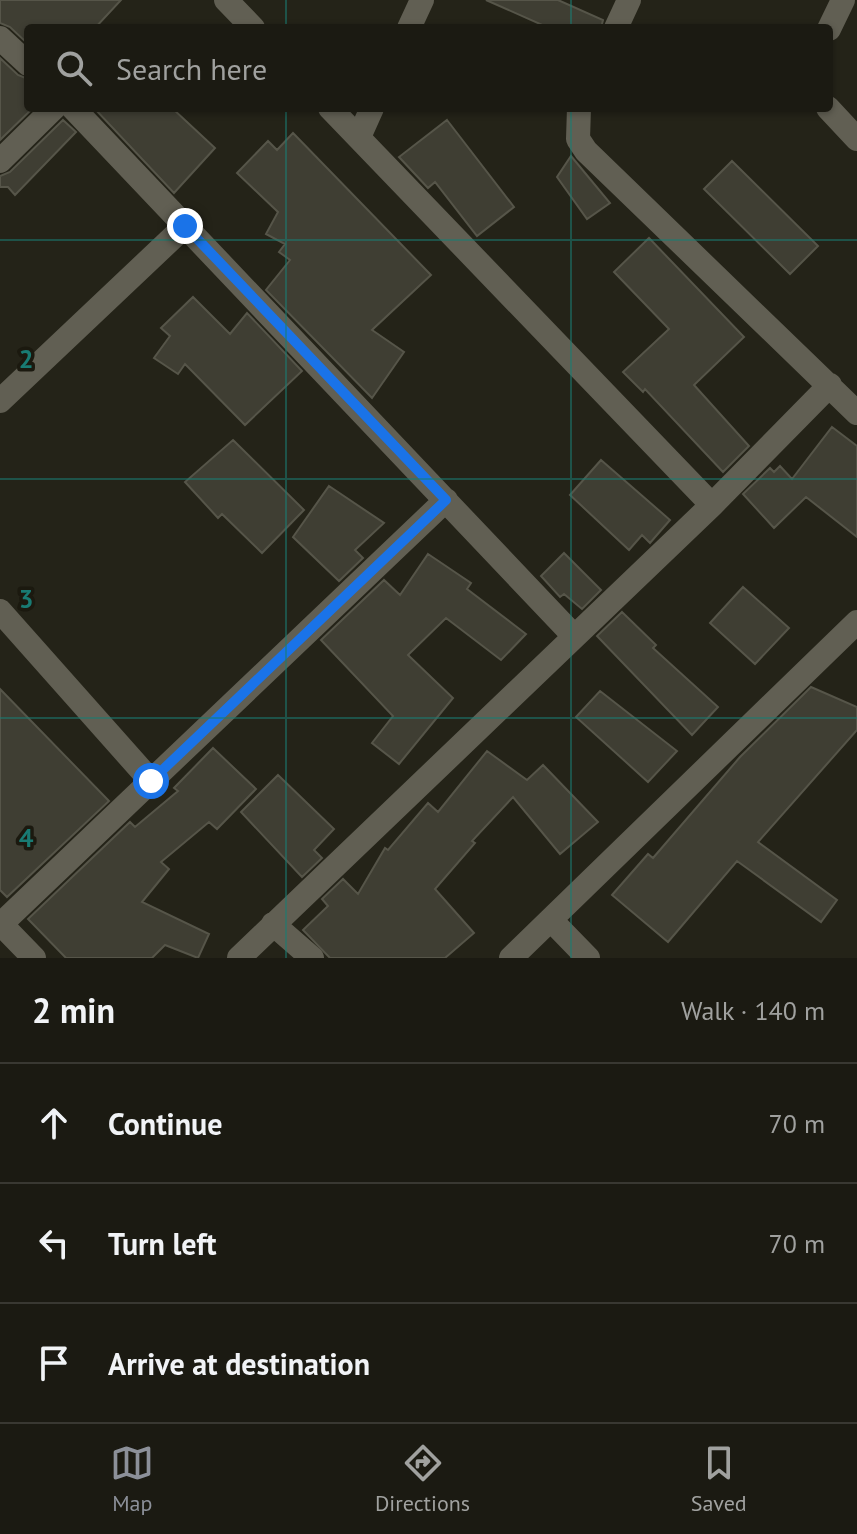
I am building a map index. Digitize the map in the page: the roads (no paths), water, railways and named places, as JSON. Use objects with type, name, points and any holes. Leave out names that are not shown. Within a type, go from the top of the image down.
[{"type":"street","points":[[226,0],[249,24]]},
{"type":"street","points":[[411,24],[422,0]]},
{"type":"street","points":[[618,24],[629,0]]},
{"type":"street","points":[[831,24],[843,0]]},
{"type":"street","points":[[0,38],[24,60]]},
{"type":"street","points":[[0,161],[50,112]]},
{"type":"street","points":[[77,112],[574,636]]},
{"type":"street","points":[[334,112],[712,505]]},
{"type":"street","points":[[359,137],[370,112]]},
{"type":"street","points":[[579,112],[578,139],[586,151],[857,413]]},
{"type":"street","points":[[832,112],[857,139]]},
{"type":"street","points":[[0,401],[185,226]]},
{"type":"street","points":[[239,958],[712,505],[830,385]]},
{"type":"street","points":[[34,958],[0,924],[446,500]]},
{"type":"street","points":[[0,611],[151,781]]},
{"type":"street","points":[[511,958],[857,622]]},
{"type":"street","points":[[551,920],[588,958]]},
{"type":"street","points":[[273,924],[312,958]]}]
